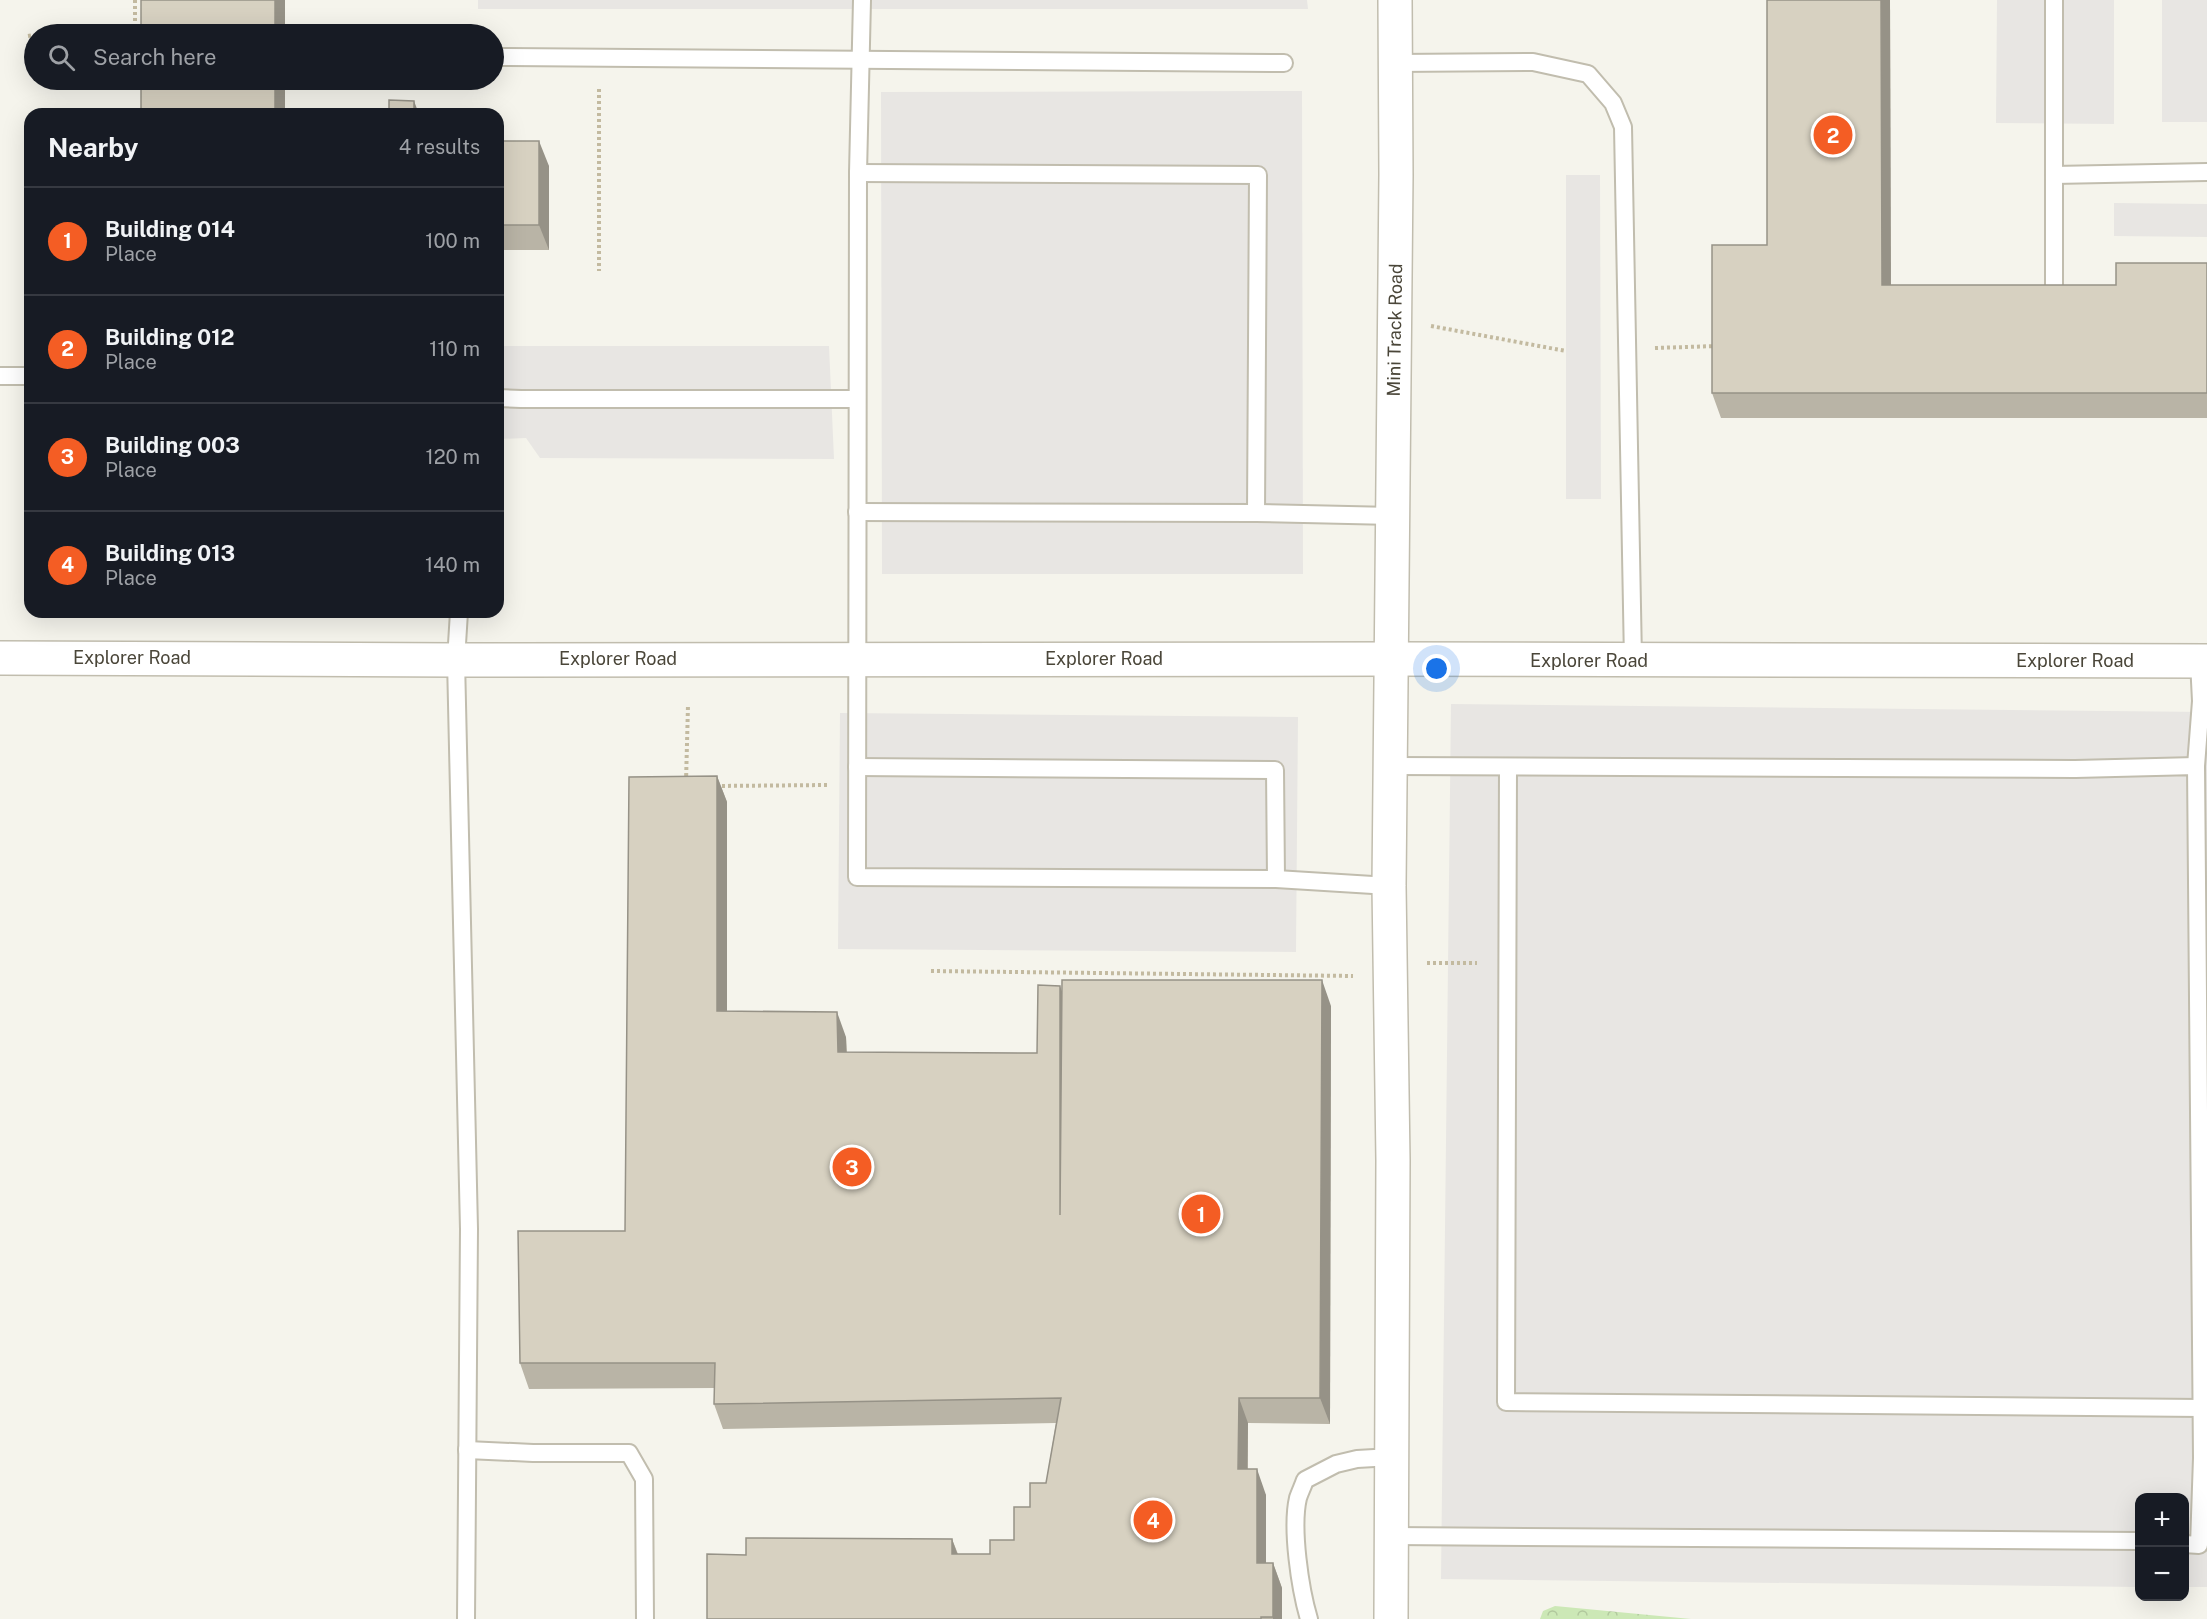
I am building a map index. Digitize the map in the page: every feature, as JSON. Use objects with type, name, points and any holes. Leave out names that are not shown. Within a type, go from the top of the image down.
[{"type":"street","name":"Mini Track Road","points":[[1391,1619],[1393,1160],[1389,886],[1392,766],[1396,176],[1395,0]]},
{"type":"street","name":"Explorer Road","points":[[0,657],[456,660],[2203,661]]},
{"type":"lane","points":[[862,0],[858,173],[857,877],[1276,879],[1389,886]]},
{"type":"lane","points":[[2054,0],[2054,291]]},
{"type":"lane","points":[[504,57],[1284,63]]},
{"type":"lane","points":[[1395,63],[1533,62],[1588,74],[1613,103],[1623,127],[1633,660]]},
{"type":"lane","points":[[2054,176],[2207,172]]},
{"type":"lane","points":[[858,173],[1258,175],[1256,513]]},
{"type":"lane","points":[[0,376],[24,376]]},
{"type":"lane","points":[[504,398],[857,399]]},
{"type":"lane","points":[[857,512],[1256,513],[1393,516]]},
{"type":"lane","points":[[459,618],[456,660],[469,1229],[466,1619]]},
{"type":"lane","points":[[2192,1544],[2202,1408],[2196,766],[2203,661]]},
{"type":"lane","points":[[1392,766],[2075,769],[2196,766]]},
{"type":"lane","points":[[1508,766],[1506,1402],[2202,1408]]},
{"type":"lane","points":[[857,767],[1275,770],[1276,879]]},
{"type":"lane","points":[[467,1450],[629,1453],[644,1479],[645,1619]]},
{"type":"lane","points":[[1308,1619],[1301,1593],[1296,1521],[1298,1498],[1305,1480],[1336,1464],[1392,1457]]},
{"type":"lane","points":[[1392,1536],[2135,1541]]},
{"type":"path","points":[[135,0],[135,24]]},
{"type":"path","points":[[599,89],[599,271]]},
{"type":"path","points":[[1428,325],[1566,351]]},
{"type":"path","points":[[1652,348],[1721,346]]},
{"type":"path","points":[[686,786],[688,705]]},
{"type":"path","points":[[710,786],[829,785]]},
{"type":"path","points":[[1425,963],[1508,963]]},
{"type":"path","points":[[931,971],[1362,976]]},
{"type":"green space","points":[[1555,1606],[1691,1619],[1540,1619],[1543,1611]]},
{"type":"shaded area","points":[[478,0],[1307,0],[1308,9],[478,9]]},
{"type":"shaded area","points":[[1997,0],[2114,0],[2114,124],[1996,123]]},
{"type":"shaded area","points":[[2162,0],[2207,0],[2207,122],[2162,122]]},
{"type":"shaded area","points":[[1302,91],[1303,574],[882,574],[881,92]]},
{"type":"shaded area","points":[[1566,175],[1600,175],[1601,499],[1566,499]]},
{"type":"shaded area","points":[[2114,203],[2207,204],[2207,237],[2114,236]]},
{"type":"shaded area","points":[[504,346],[829,346],[834,459],[540,458],[526,438],[504,439]]},
{"type":"shaded area","points":[[1451,704],[2207,712],[2207,1587],[2189,1587],[2189,1493],[2135,1493],[2135,1587],[1441,1579]]},
{"type":"shaded area","points":[[840,713],[1298,717],[1296,952],[838,949]]},
{"type":"building","points":[[141,0],[275,0],[275,24],[141,24]]},
{"type":"building","points":[[1767,0],[1881,0],[1882,285],[2116,285],[2116,263],[2207,263],[2207,393],[1712,393],[1712,245],[1767,245]]},
{"type":"building","points":[[141,90],[275,90],[275,108],[141,108]]},
{"type":"building","points":[[389,100],[414,101],[414,108],[389,108]]},
{"type":"building","points":[[504,141],[539,141],[539,225],[504,225]]},
{"type":"building","points":[[717,776],[717,1011],[837,1012],[838,1052],[1037,1053],[1038,985],[1060,986],[1060,1215],[1062,980],[1322,980],[1320,1398],[1239,1398],[1238,1469],[1257,1469],[1257,1563],[1273,1563],[1273,1617],[1261,1617],[1261,1619],[707,1619],[707,1554],[746,1555],[746,1538],[952,1539],[952,1554],[990,1554],[990,1540],[1014,1540],[1014,1507],[1030,1507],[1030,1483],[1046,1483],[1061,1398],[714,1404],[715,1363],[520,1363],[518,1231],[625,1231],[629,777]]},
{"type":"place","name":"Building 012","points":[[1833,135]]},
{"type":"place","name":"Building 003","points":[[852,1167]]},
{"type":"place","name":"Building 014","points":[[1201,1214]]},
{"type":"place","name":"Building 013","points":[[1153,1520]]}]
